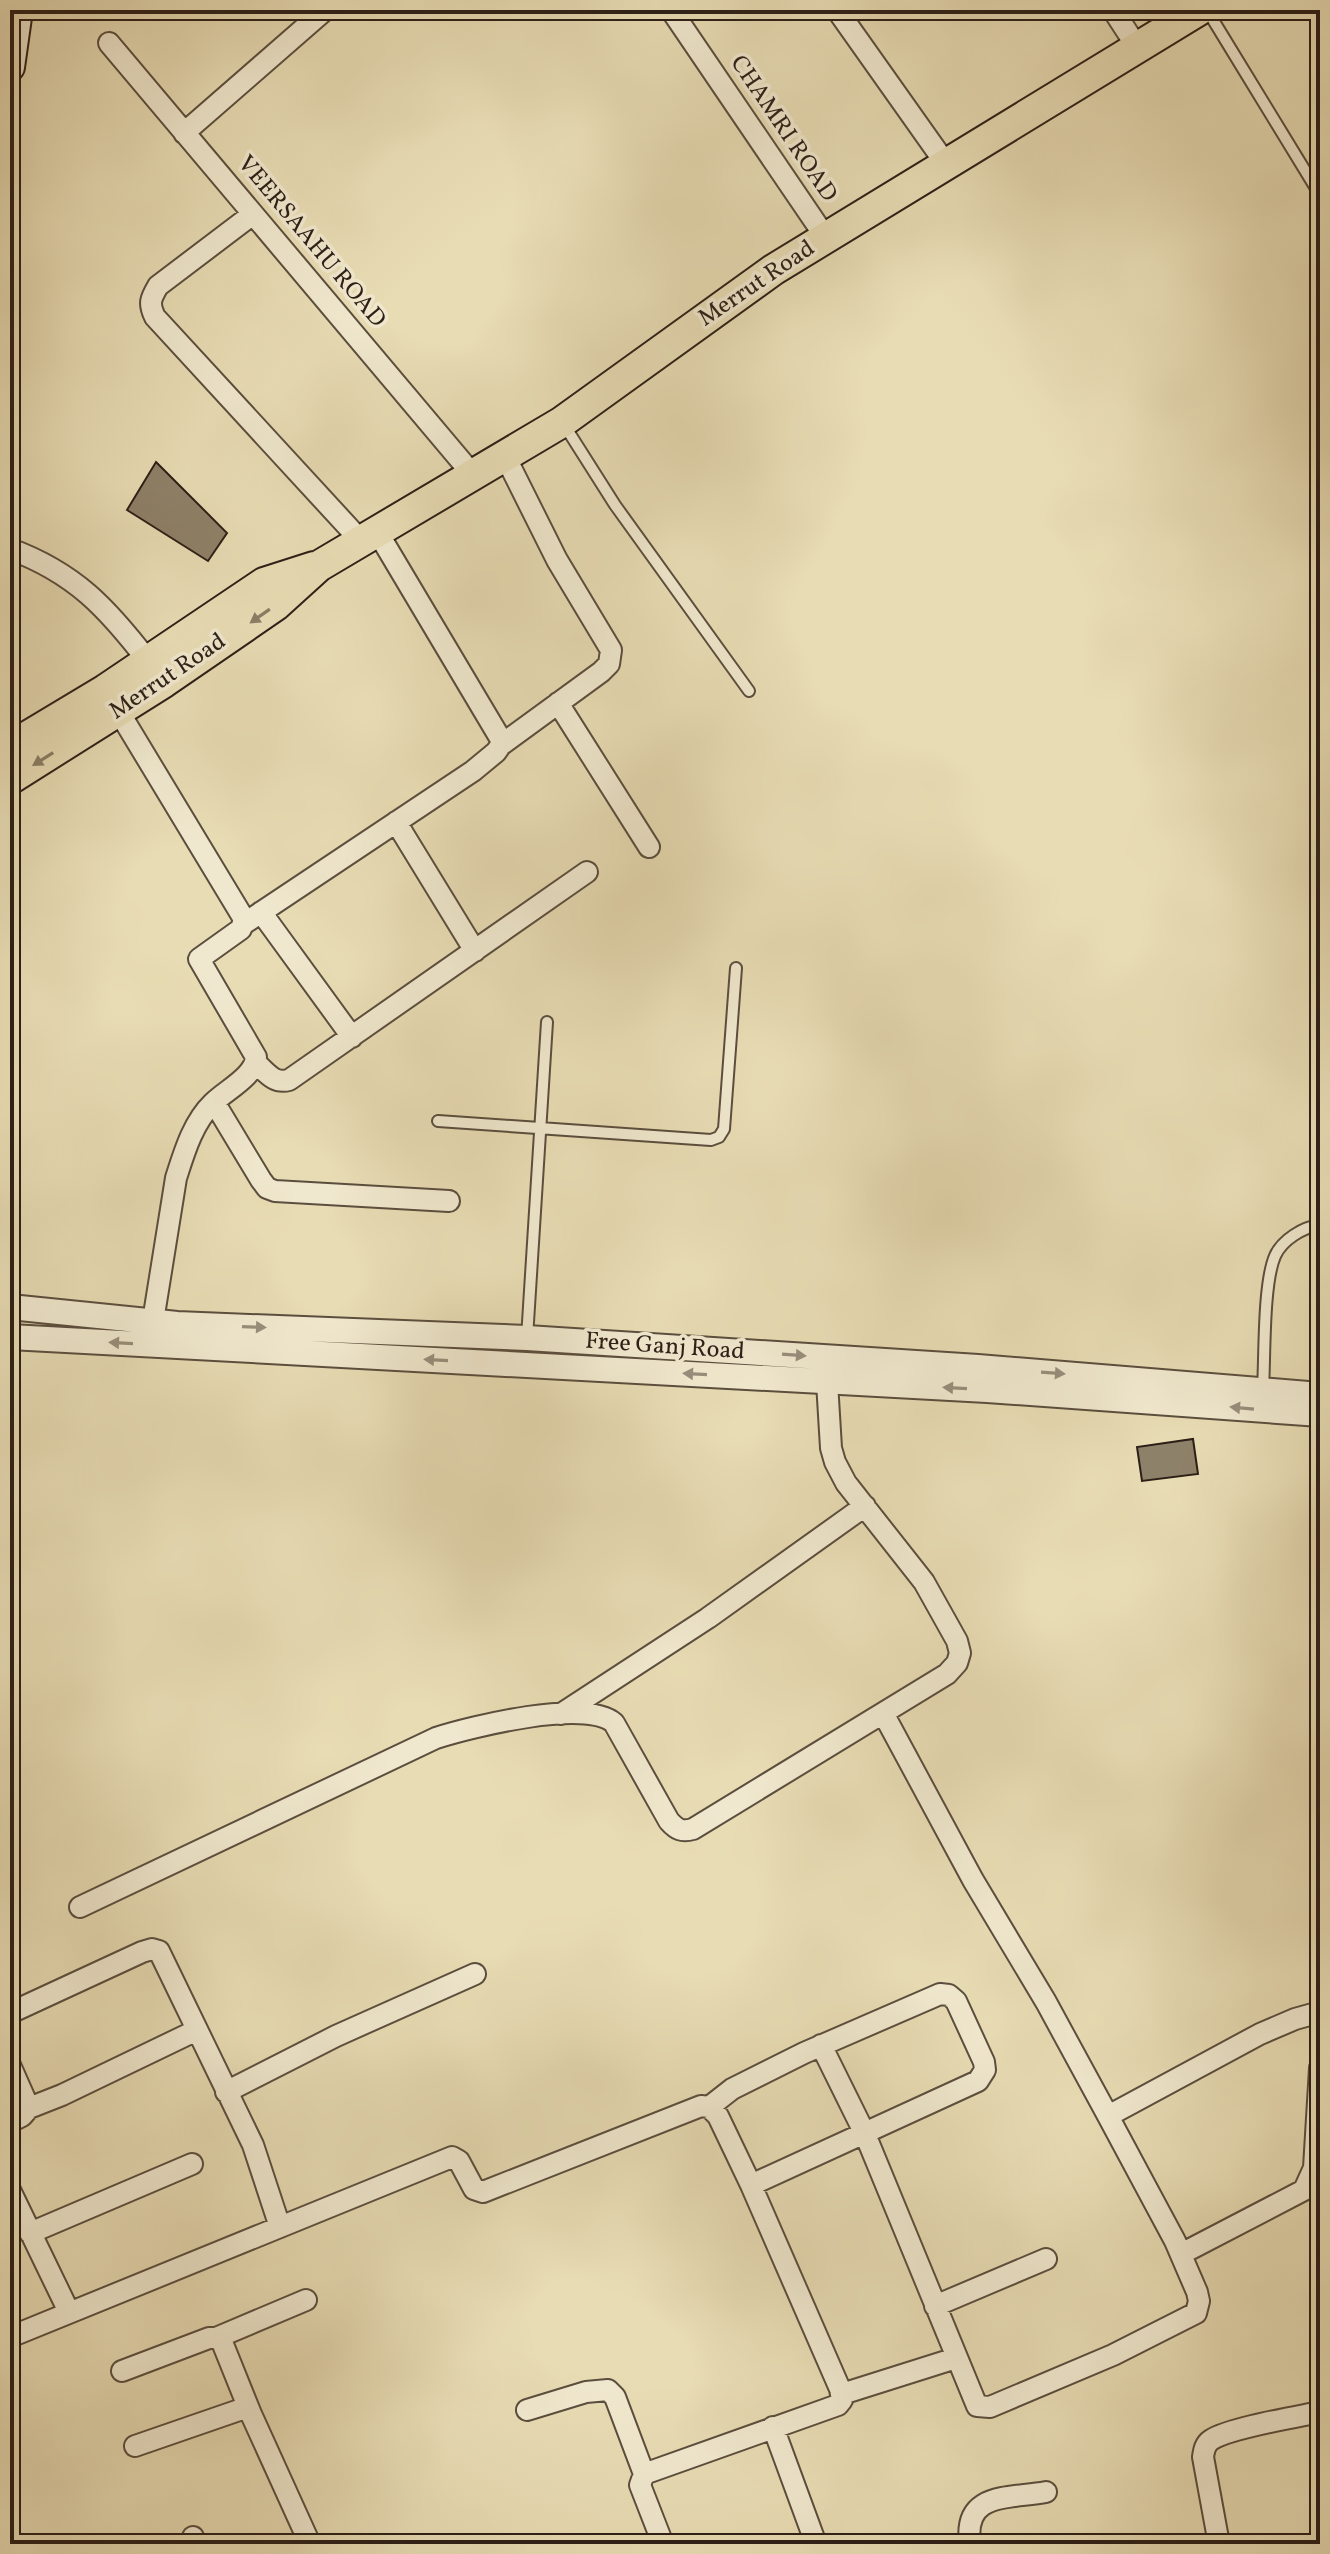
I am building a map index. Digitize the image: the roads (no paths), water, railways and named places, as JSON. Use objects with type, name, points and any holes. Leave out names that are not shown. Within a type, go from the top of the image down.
[{"type":"main road","points":[[10,64],[18,10]]},
{"type":"main road","name":"Merrut Road","points":[[10,747],[148,661],[264,583],[319,566],[562,422],[773,270],[1199,10]]},
{"type":"main road","name":"Merrut Road","points":[[10,779],[119,712],[276,605],[319,566]]},
{"type":"street","points":[[184,133],[325,10]]},
{"type":"street","name":"CHAMRI ROAD","points":[[671,10],[826,238]]},
{"type":"street","points":[[837,10],[946,164]]},
{"type":"street","points":[[1113,10],[1137,47]]},
{"type":"street","name":"VEERSAAHU ROAD","points":[[109,43],[473,475]]},
{"type":"street","points":[[253,214],[158,286],[150,307],[155,317],[370,537],[500,738],[501,745]]},
{"type":"street","points":[[505,456],[557,560],[611,650],[609,664],[501,745],[473,771],[253,918],[199,959],[255,1052],[256,1063],[280,1083],[352,1037],[587,872]]},
{"type":"street","points":[[10,549],[63,574],[86,592],[111,613],[148,661]]},
{"type":"street","points":[[558,703],[649,847]]},
{"type":"street","points":[[119,712],[253,918],[352,1037]]},
{"type":"street","points":[[396,822],[475,951]]},
{"type":"street","points":[[153,1321],[176,1178],[191,1138],[214,1102],[256,1063]]},
{"type":"street","points":[[214,1102],[267,1188],[275,1191],[449,1201]]},
{"type":"street","name":"Free Ganj Road","points":[[10,1307],[153,1321],[527,1338],[978,1367],[1320,1395]]},
{"type":"street","points":[[10,1337],[987,1390],[1320,1414]]},
{"type":"street","points":[[80,1907],[436,1738],[499,1721],[561,1715],[603,1715],[614,1723],[669,1821],[683,1831],[693,1829],[947,1674],[957,1663],[960,1653],[957,1641],[924,1582],[846,1483],[835,1462],[831,1448],[827,1382]]},
{"type":"street","points":[[561,1715],[708,1618],[865,1506]]},
{"type":"street","points":[[821,2045],[865,2134],[975,2403],[981,2408],[1113,2355],[1196,2313],[1199,2301],[1197,2292],[1181,2254],[1046,2002],[973,1880],[883,1713]]},
{"type":"street","points":[[10,2013],[142,1952],[156,1949],[180,1991],[253,2145],[280,2227]]},
{"type":"street","points":[[226,2092],[400,2006],[475,1974]]},
{"type":"street","points":[[709,2107],[732,2089],[821,2045],[940,1994],[949,1995],[956,2001],[984,2062],[982,2077],[978,2081],[751,2185]]},
{"type":"street","points":[[1108,2116],[1260,2034],[1320,2012]]},
{"type":"street","points":[[10,2122],[29,2108],[197,2030]]},
{"type":"street","points":[[10,2065],[29,2108]]},
{"type":"street","points":[[1181,2254],[1304,2190],[1314,2168],[1320,2068]]},
{"type":"street","points":[[10,2337],[452,2157],[459,2161],[474,2189],[483,2192],[701,2106],[709,2107],[718,2116],[751,2185],[842,2394],[838,2405],[644,2474]]},
{"type":"street","points":[[30,2233],[192,2164]]},
{"type":"street","points":[[10,2190],[69,2312]]},
{"type":"street","points":[[935,2306],[1046,2259]]},
{"type":"street","points":[[122,2371],[198,2341],[216,2338],[306,2300]]},
{"type":"street","points":[[216,2338],[222,2342],[310,2544]]},
{"type":"street","points":[[842,2394],[956,2358]]},
{"type":"street","points":[[527,2410],[586,2392],[608,2390],[615,2397],[644,2474],[640,2485],[663,2544]]},
{"type":"street","points":[[135,2446],[248,2407]]},
{"type":"street","points":[[1219,2544],[1203,2457],[1205,2447],[1211,2440],[1230,2433],[1320,2412]]},
{"type":"street","points":[[773,2427],[816,2544]]},
{"type":"street","points":[[970,2544],[969,2519],[976,2509],[987,2503],[1046,2492]]},
{"type":"lane","points":[[1207,10],[1320,195]]},
{"type":"lane","points":[[562,422],[615,505],[749,691]]},
{"type":"lane","points":[[438,1121],[711,1140],[719,1137],[724,1129],[736,968]]},
{"type":"lane","points":[[527,1338],[547,1022]]},
{"type":"lane","points":[[1263,1389],[1269,1285],[1275,1255],[1291,1237],[1311,1226],[1320,1225]]}]
